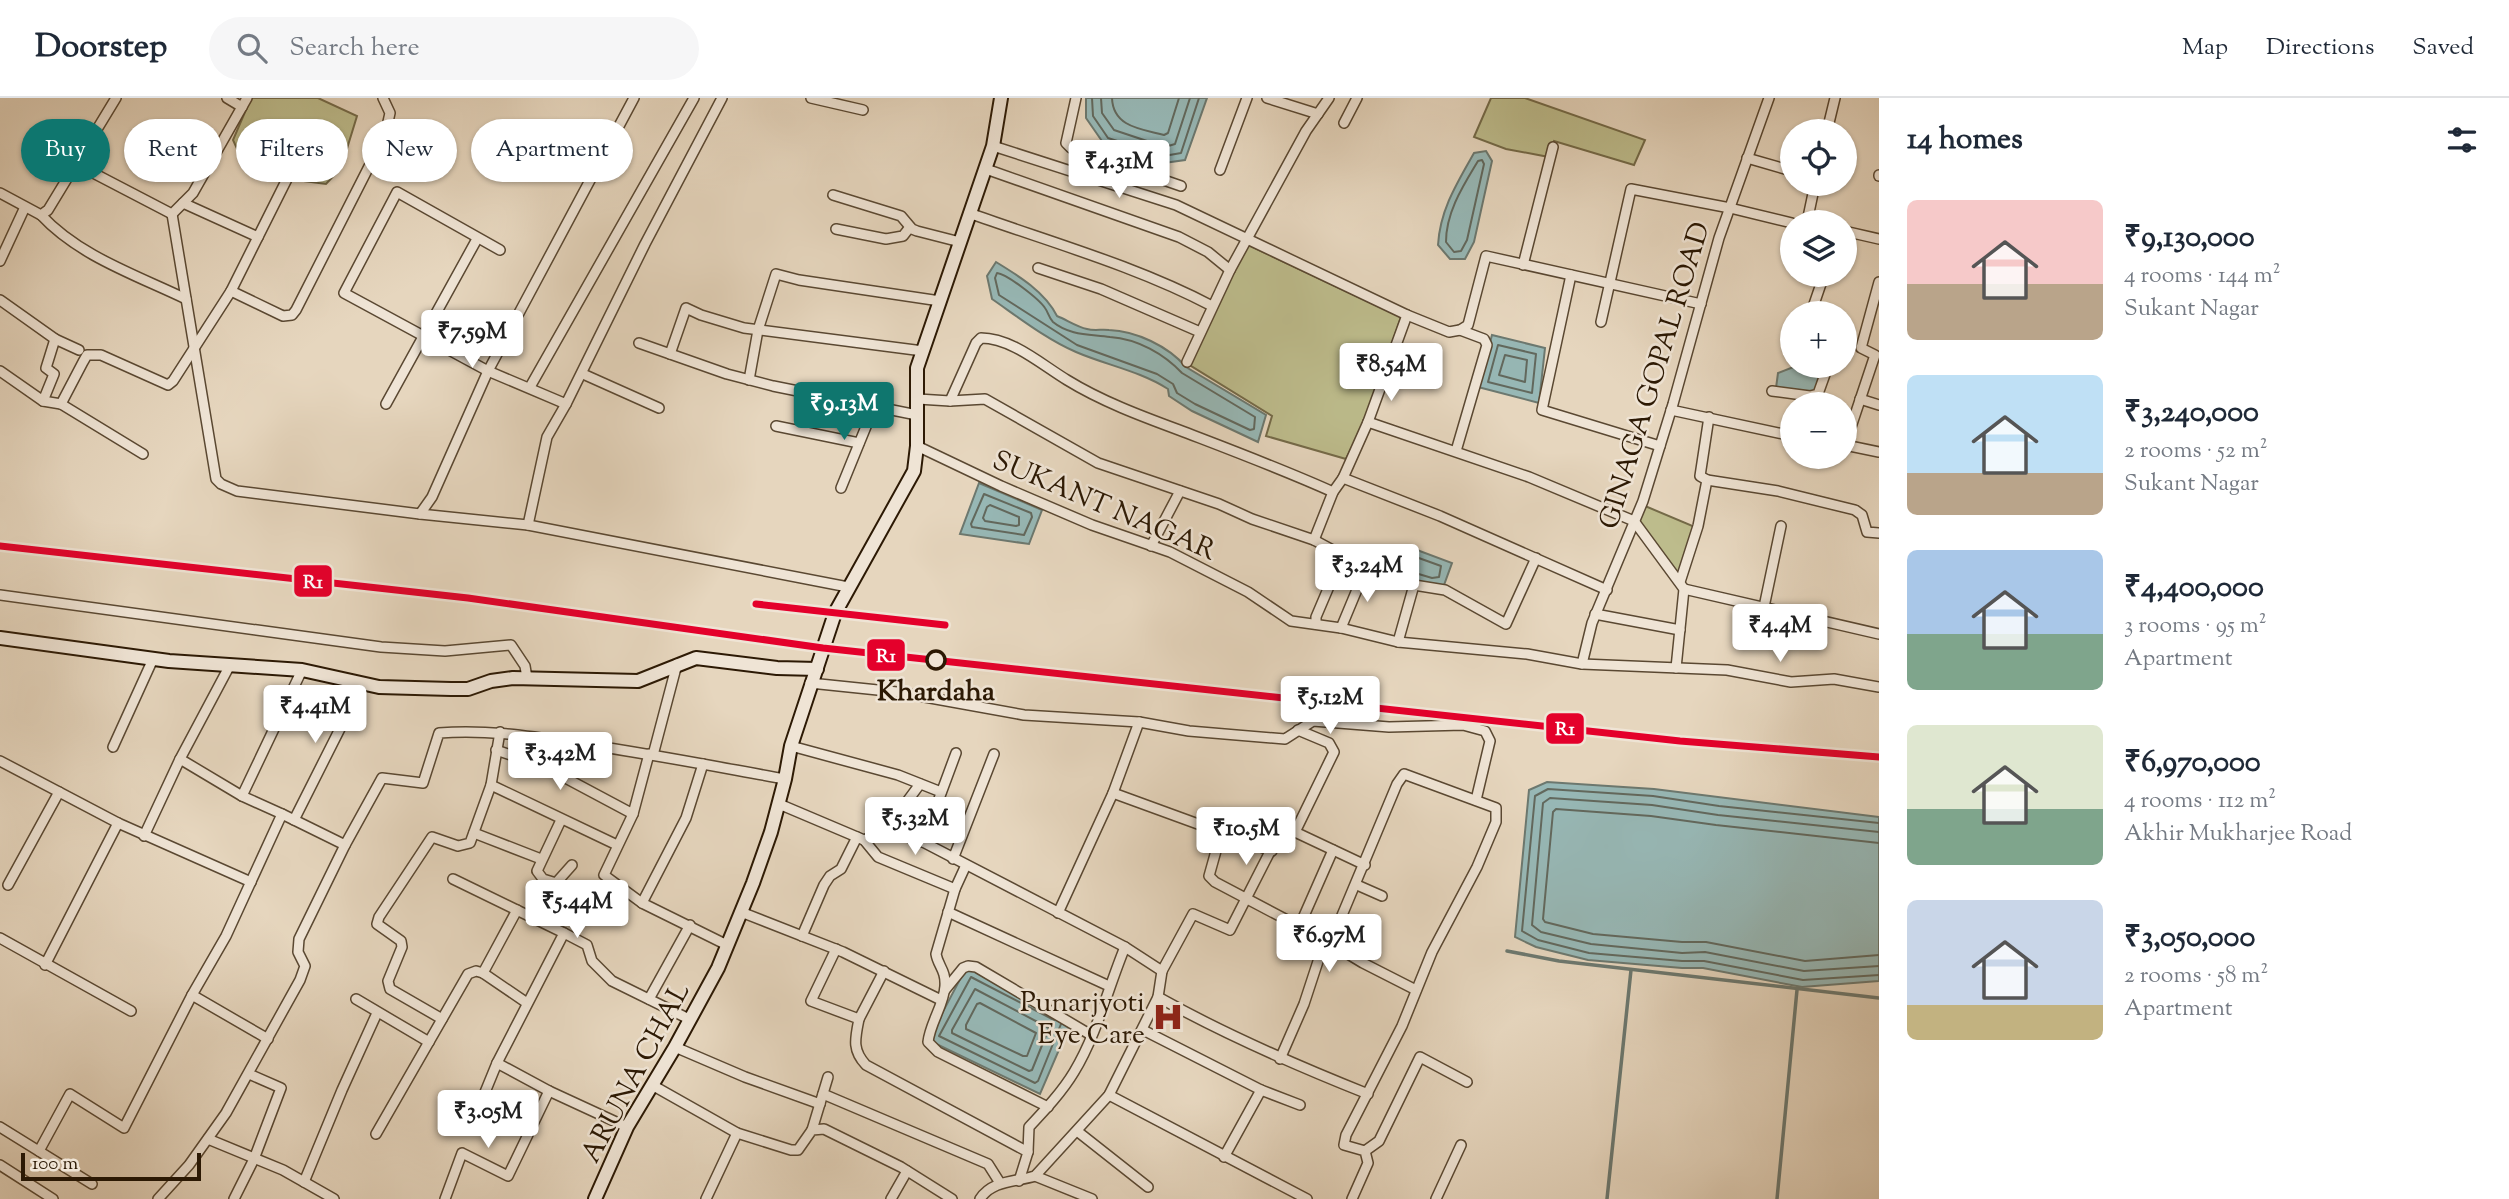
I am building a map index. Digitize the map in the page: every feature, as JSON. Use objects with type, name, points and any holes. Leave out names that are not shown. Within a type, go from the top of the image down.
[{"type":"street","points":[[104,119],[117,98]]},
{"type":"street","points":[[172,214],[193,194],[244,102],[228,98]]},
{"type":"street","points":[[231,291],[283,316],[292,315],[296,310],[385,135],[390,113],[383,98]]},
{"type":"street","points":[[420,513],[432,497],[488,371],[634,98]]},
{"type":"street","points":[[530,387],[694,98]]},
{"type":"street","points":[[528,525],[547,437],[583,374],[645,244],[722,98]]},
{"type":"street","points":[[811,98],[863,110]]},
{"type":"street","name":"ARUNA CHAL","points":[[595,1199],[627,1127],[718,968],[753,883],[779,804],[791,746],[810,683],[835,613],[914,471],[917,446],[917,369],[986,169],[1001,98]]},
{"type":"street","points":[[1076,98],[1066,144],[1181,186]]},
{"type":"street","points":[[1220,170],[1247,98]]},
{"type":"street","points":[[1267,98],[1318,114]]},
{"type":"street","points":[[1187,362],[1230,270],[1306,131],[1329,98]]},
{"type":"street","points":[[1344,123],[1357,98]]},
{"type":"street","name":"GINAGA GOPAL ROAD","points":[[1582,664],[1595,614],[1634,521],[1660,446],[1730,208],[1769,98]]},
{"type":"street","points":[[1830,119],[1835,98]]},
{"type":"street","points":[[993,146],[1176,205],[1407,315],[1449,332],[1461,330],[1468,325],[1486,256],[1701,304]]},
{"type":"street","points":[[1523,265],[1553,147]]},
{"type":"street","points":[[1747,158],[1780,168]]},
{"type":"street","points":[[986,169],[1179,237],[1208,252],[1230,270]]},
{"type":"street","points":[[41,215],[48,210],[65,182]]},
{"type":"street","points":[[110,182],[172,214]]},
{"type":"street","points":[[61,404],[88,355],[101,355],[169,385],[178,376],[231,291],[286,182]]},
{"type":"street","points":[[1601,323],[1631,189],[1780,220]]},
{"type":"street","points":[[500,250],[397,192],[345,293],[488,371],[566,404]]},
{"type":"street","points":[[0,193],[41,215],[55,230],[83,250],[186,299]]},
{"type":"street","points":[[833,195],[901,216],[917,231],[960,242]]},
{"type":"street","points":[[183,203],[258,237]]},
{"type":"street","points":[[0,261],[25,207]]},
{"type":"street","points":[[172,214],[196,348],[214,473],[221,484],[237,491],[528,525],[848,587]]},
{"type":"street","points":[[969,214],[1097,258],[1212,306]]},
{"type":"street","points":[[836,229],[886,239],[903,236],[910,227]]},
{"type":"street","points":[[1857,234],[1879,239]]},
{"type":"street","points":[[386,404],[477,239]]},
{"type":"street","points":[[1038,268],[1091,285],[1200,332]]},
{"type":"street","points":[[749,380],[758,330],[776,274],[799,280],[940,301]]},
{"type":"street","points":[[1571,275],[1542,410],[1660,446]]},
{"type":"street","points":[[1857,410],[1875,355],[1861,348],[1878,288]]},
{"type":"street","points":[[0,300],[55,339],[79,350]]},
{"type":"street","points":[[670,354],[686,308],[744,328],[923,351]]},
{"type":"street","points":[[1314,540],[1333,492],[1343,478],[1368,422],[1407,315]]},
{"type":"street","points":[[1457,451],[1487,345],[1484,339],[1461,330]]},
{"type":"street","points":[[950,401],[976,344],[981,338],[990,338],[1013,347],[1073,384],[1138,414],[1333,492]]},
{"type":"street","points":[[43,401],[54,373],[46,368],[55,339]]},
{"type":"street","points":[[639,343],[749,380],[917,415]]},
{"type":"street","points":[[0,372],[43,401],[61,404],[143,454]]},
{"type":"street","points":[[583,374],[659,408]]},
{"type":"street","points":[[1772,391],[1810,396],[1818,394],[1824,378]]},
{"type":"street","points":[[918,399],[985,399],[1098,463],[1314,540],[1366,568],[1414,585],[1445,590],[1506,624],[1536,558]]},
{"type":"street","points":[[1860,399],[1879,405]]},
{"type":"street","points":[[841,488],[874,407]]},
{"type":"street","points":[[1671,410],[1780,433]]},
{"type":"street","points":[[1709,417],[1700,476],[1707,481],[1777,491],[1855,510],[1862,516],[1867,532],[1879,533]]},
{"type":"street","points":[[1368,422],[1529,477],[1634,521],[1682,586],[1879,634]]},
{"type":"street","points":[[776,426],[859,443]]},
{"type":"street","name":"SUKANT NAGAR","points":[[917,446],[1092,525],[1193,564],[1248,592],[1291,621],[1341,628],[1398,642],[1527,654],[1582,664],[1727,670],[1791,682],[1834,678],[1879,687]]},
{"type":"street","points":[[1857,447],[1879,452]]},
{"type":"street","points":[[1343,478],[1607,590]]},
{"type":"street","points":[[1676,668],[1682,586],[1707,481]]},
{"type":"street","points":[[1151,546],[1180,491]]},
{"type":"street","points":[[1764,607],[1781,526]]},
{"type":"street","points":[[1316,624],[1316,617],[1342,556]]},
{"type":"street","points":[[1341,628],[1366,568]]},
{"type":"street","points":[[1398,642],[1414,585]]},
{"type":"street","points":[[0,595],[381,647],[445,651],[511,645],[525,666],[527,678]]},
{"type":"street","points":[[1595,614],[1680,629]]},
{"type":"street","points":[[0,638],[153,659],[302,670],[379,687],[468,689],[491,681],[527,678],[638,681],[696,658],[817,669]]},
{"type":"street","points":[[113,747],[153,659]]},
{"type":"street","points":[[677,664],[633,814],[604,874],[642,903],[727,945]]},
{"type":"street","points":[[144,836],[180,759],[230,665]]},
{"type":"street","points":[[242,796],[302,670]]},
{"type":"street","points":[[293,820],[363,683]]},
{"type":"street","points":[[810,683],[944,699],[1024,715],[1139,722],[1189,731],[1285,738],[1313,721],[1389,727],[1462,725],[1485,732],[1490,741],[1475,800]]},
{"type":"street","points":[[1058,913],[1113,793],[1139,722]]},
{"type":"street","points":[[1295,832],[1334,752],[1329,743],[1298,730]]},
{"type":"street","points":[[442,1018],[390,989],[388,981],[402,947],[401,941],[377,924],[432,837],[458,846],[470,843],[491,785],[500,732]]},
{"type":"street","points":[[158,1199],[208,1139],[268,1039],[304,971],[298,952],[299,940],[345,845],[382,778],[423,783],[439,733],[500,732],[785,779]]},
{"type":"street","points":[[791,746],[898,775],[941,792]]},
{"type":"street","points":[[496,750],[543,766],[633,814]]},
{"type":"street","points":[[923,842],[956,753]]},
{"type":"street","points":[[953,859],[994,754]]},
{"type":"street","points":[[180,759],[242,796],[345,845]]},
{"type":"street","points":[[0,761],[144,836],[251,882]]},
{"type":"street","points":[[642,903],[686,818],[703,764]]},
{"type":"street","points":[[1280,1059],[1328,942],[1357,885],[1397,784],[1404,774],[1496,808],[1496,822],[1477,867],[1432,952],[1402,1026],[1346,1135],[1344,1145],[1365,1151]]},
{"type":"street","points":[[886,830],[920,784]]},
{"type":"street","points":[[491,785],[617,845]]},
{"type":"street","points":[[8,885],[59,792]]},
{"type":"street","points":[[1113,793],[1272,851]]},
{"type":"street","points":[[779,804],[861,838],[878,857],[955,889]]},
{"type":"street","points":[[39,1151],[70,1094],[124,1128],[192,995],[226,936],[282,814]]},
{"type":"street","points":[[561,820],[541,859],[538,876],[556,883],[572,865]]},
{"type":"street","points":[[45,965],[118,823]]},
{"type":"street","points":[[802,936],[830,876],[841,869],[861,838],[886,830],[923,842],[1125,947],[1162,971]]},
{"type":"street","points":[[980,1199],[1000,1182],[1035,1176],[1109,1095],[1143,1030],[1157,997],[1162,971],[1193,914],[1230,930],[1282,830],[1295,832],[1365,865]]},
{"type":"street","points":[[474,833],[541,859]]},
{"type":"street","points":[[1222,833],[1209,876],[1215,882],[1300,925],[1416,990]]},
{"type":"street","points":[[1300,925],[1333,850]]},
{"type":"street","points":[[945,990],[945,973],[936,954],[965,865]]},
{"type":"street","points":[[453,879],[587,945],[592,961],[612,981],[689,1018]]},
{"type":"street","points":[[1357,885],[1382,896]]},
{"type":"street","points":[[483,973],[517,910]]},
{"type":"street","points":[[741,912],[836,949],[941,1000]]},
{"type":"street","points":[[948,912],[1109,986]]},
{"type":"street","points":[[649,999],[690,925]]},
{"type":"street","points":[[472,1124],[497,1063],[564,933]]},
{"type":"street","points":[[0,938],[131,1011]]},
{"type":"street","points":[[1018,1181],[1028,1152],[1029,1127],[1074,1072],[1125,947]]},
{"type":"street","points":[[836,949],[811,1001],[859,1019]]},
{"type":"street","points":[[1048,1107],[930,1047],[929,1037],[945,990],[963,968],[976,967],[1091,1035]]},
{"type":"street","points":[[376,1134],[468,974],[476,971],[483,973],[527,1003]]},
{"type":"street","points":[[884,971],[859,1019],[855,1038],[857,1055],[866,1065],[1028,1152]]},
{"type":"street","points":[[192,995],[268,1039]]},
{"type":"street","points":[[1157,997],[1280,1059],[1368,1094]]},
{"type":"street","points":[[356,999],[429,1042]]},
{"type":"street","points":[[304,1182],[377,1013]]},
{"type":"street","points":[[1143,1030],[1261,1090],[1300,1105]]},
{"type":"street","points":[[675,1047],[744,1077],[821,1099],[988,1164],[1000,1182]]},
{"type":"street","points":[[1365,1151],[1379,1140],[1420,1057],[1467,1082]]},
{"type":"street","points":[[497,1063],[549,1091],[627,1127]]},
{"type":"street","points":[[234,1199],[254,1159],[281,1088],[249,1074]]},
{"type":"street","points":[[652,1084],[737,1133],[796,1151],[812,1130],[828,1076]]},
{"type":"street","points":[[1224,1157],[1261,1090]]},
{"type":"street","points":[[445,1199],[461,1153],[508,1177],[549,1091]]},
{"type":"street","points":[[1109,1095],[1287,1194],[1307,1199]]},
{"type":"street","points":[[0,1127],[92,1184]]},
{"type":"street","points":[[812,1130],[824,1129],[907,1171],[952,1199]]},
{"type":"street","points":[[1077,1131],[1147,1187]]},
{"type":"street","points":[[710,1198],[737,1133]]},
{"type":"street","points":[[208,1139],[283,1170],[331,1198]]},
{"type":"street","points":[[1436,1199],[1461,1145]]},
{"type":"street","points":[[1352,1199],[1368,1163],[1365,1151]]},
{"type":"street","points":[[0,1165],[53,1199]]},
{"type":"street","points":[[891,1199],[907,1171]]},
{"type":"street","points":[[1035,1176],[1092,1199]]},
{"type":"shaded area","points":[[251,98],[318,98],[357,116],[348,145],[348,119],[242,119]]},
{"type":"shaded area","points":[[1491,98],[1525,98],[1645,140],[1634,165],[1554,141],[1549,157],[1506,149],[1474,137]]},
{"type":"shaded area","points":[[1248,245],[1401,317],[1367,417],[1346,459],[1266,436],[1272,416],[1188,364]]},
{"type":"shaded area","points":[[1645,506],[1695,527],[1678,576],[1639,522]]},
{"type":"water","points":[[1086,98],[1207,98],[1185,160],[1164,163],[1104,144],[1086,118]]},
{"type":"water","points":[[1486,151],[1492,161],[1474,242],[1465,259],[1450,259],[1438,245],[1446,208],[1474,153]]},
{"type":"water","points":[[996,262],[1046,299],[1057,316],[1083,328],[1130,333],[1151,341],[1179,359],[1186,367],[1266,415],[1258,442],[1192,411],[1169,396],[1168,389],[1157,383],[1076,352],[1022,320],[992,299],[987,276]]},
{"type":"water","points":[[1492,335],[1545,348],[1539,403],[1478,387]]},
{"type":"water","points":[[1780,372],[1780,378],[1820,378],[1817,390],[1807,392],[1776,388]]},
{"type":"water","points":[[979,483],[1042,510],[1029,544],[960,534]]},
{"type":"water","points":[[1409,547],[1452,563],[1444,585],[1431,585],[1401,576]]},
{"type":"water","points":[[1547,782],[1654,789],[1879,817],[1879,981],[1802,987],[1703,968],[1588,960],[1536,947],[1515,937],[1529,790]]},
{"type":"water","points":[[967,966],[1071,1022],[1040,1094],[928,1040]]},
{"type":"waterway","points":[[1507,951],[1559,961],[1879,998]]},
{"type":"waterway","points":[[1607,1199],[1631,970]]},
{"type":"waterway","points":[[1777,1199],[1797,990]]},
{"type":"railway","points":[[0,546],[468,598],[823,648],[1680,741],[1879,757]]},
{"type":"transit line","name":"R1","points":[[0,546],[468,598],[823,648],[1680,741],[1879,757]]},
{"type":"transit line","name":"R1","points":[[756,604],[945,625]]},
{"type":"place","name":"Khardaha","points":[[936,660]]},
{"type":"place","name":"Punarjyoti Eye Care","points":[[1168,1017]]}]
